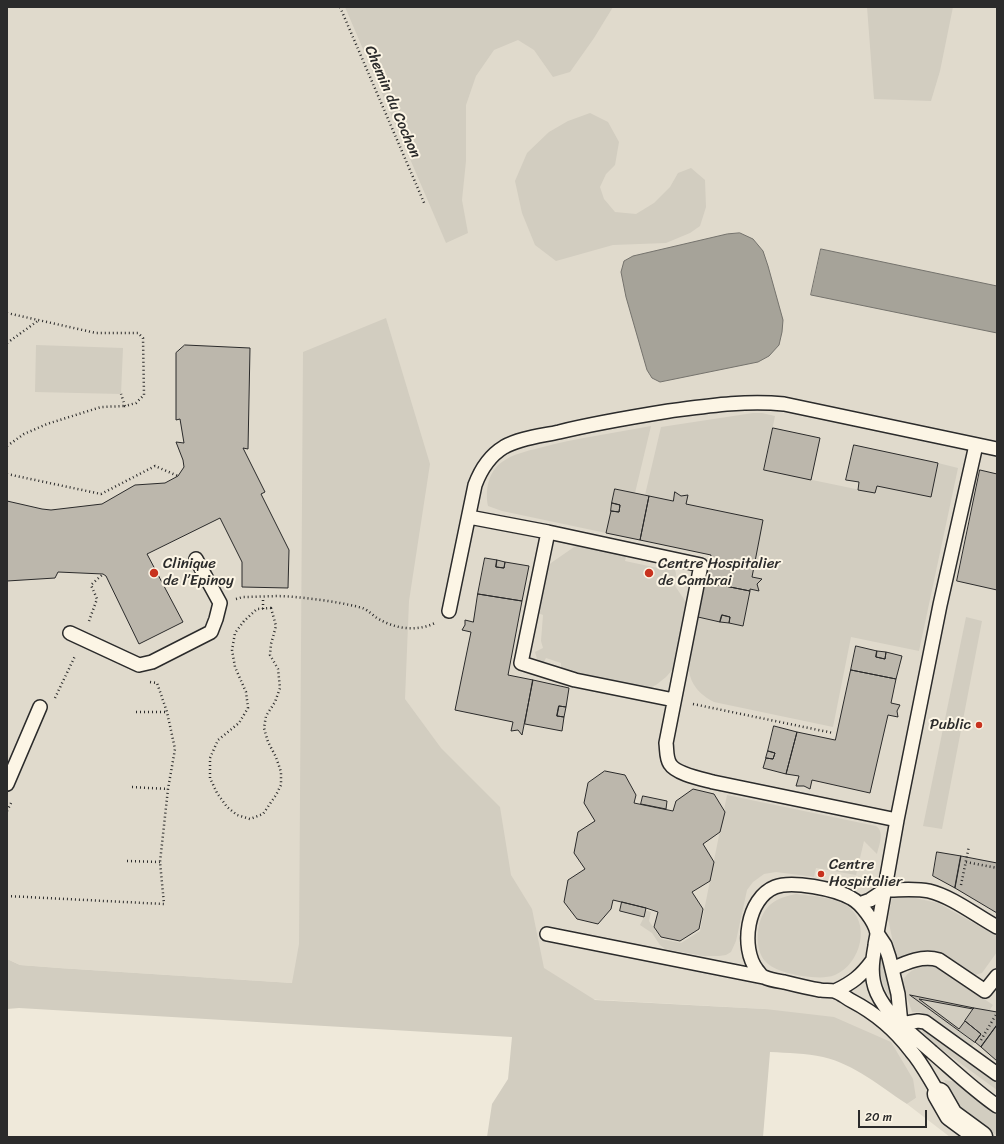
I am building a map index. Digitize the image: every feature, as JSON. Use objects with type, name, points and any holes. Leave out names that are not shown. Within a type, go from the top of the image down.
[{"type":"street","points":[[938,1094],[951,1115],[981,1137]]},
{"type":"lane","points":[[449,611],[475,485],[480,473],[487,460],[503,448],[523,440],[590,424],[680,410],[738,403],[767,402],[812,410],[997,450]]},
{"type":"lane","points":[[976,445],[940,605],[872,961],[873,984],[877,994],[887,1009],[901,1024],[979,1093],[997,1106]]},
{"type":"lane","points":[[469,516],[701,564],[666,742],[669,763],[673,768],[690,776],[713,782],[898,820]]},
{"type":"lane","points":[[548,532],[521,663],[575,680],[674,700]]},
{"type":"lane","points":[[70,633],[138,665],[152,662],[211,632],[220,603],[196,559]]},
{"type":"lane","points":[[7,784],[40,708]]},
{"type":"lane","points":[[763,977],[753,964],[748,953],[747,944],[749,925],[752,915],[756,905],[766,892],[775,887],[784,885],[802,885],[851,898],[859,904],[872,920],[877,933],[885,944],[898,994],[901,1024]]},
{"type":"lane","points":[[859,904],[870,900],[885,890],[928,891],[956,902],[997,927]]},
{"type":"lane","points":[[547,934],[822,990],[835,991],[864,1008],[886,1024],[912,1051],[938,1094]]},
{"type":"lane","points":[[892,969],[918,959],[932,958],[939,960],[985,991],[997,976]]},
{"type":"lane","points":[[835,991],[864,973],[872,961]]},
{"type":"lane","points":[[901,1024],[918,1021],[925,1022],[997,1074]]},
{"type":"path","name":"Chemin du Cochon","points":[[340,7],[424,205]]},
{"type":"path","points":[[7,313],[96,333],[138,333],[143,338],[144,395],[136,403],[125,406],[101,407],[47,424],[24,434],[7,446]]},
{"type":"path","points":[[7,343],[40,320]]},
{"type":"path","points":[[121,394],[125,406]]},
{"type":"path","points":[[7,474],[101,494],[155,466],[178,476]]},
{"type":"path","points":[[54,701],[82,639],[97,599],[91,585],[103,574]]},
{"type":"path","points":[[220,603],[243,597],[294,597],[361,607],[376,618],[388,624],[407,629],[433,624],[442,619],[449,611]]},
{"type":"path","points":[[263,597],[263,609]]},
{"type":"path","points":[[271,608],[276,626],[271,644],[270,655],[278,669],[280,688],[275,702],[266,716],[264,728],[268,742],[276,757],[281,772],[281,785],[263,814],[250,819],[237,815],[227,807],[217,794],[210,778],[210,758],[218,740],[239,723],[248,708],[246,692],[235,667],[232,650],[235,633],[244,621],[257,609],[263,609],[271,608]]},
{"type":"path","points":[[7,896],[164,904],[160,862],[168,790],[175,749],[167,712],[157,684],[150,682]]},
{"type":"path","points":[[674,700],[832,733]]},
{"type":"path","points":[[136,712],[167,712]]},
{"type":"path","points":[[132,787],[168,790]]},
{"type":"path","points":[[7,811],[12,799]]},
{"type":"path","points":[[961,888],[969,846]]},
{"type":"path","points":[[127,862],[160,862]]},
{"type":"path","points":[[966,862],[997,868]]},
{"type":"path","points":[[970,1055],[986,1034],[997,1013]]},
{"type":"shaded area","name":"Centre Hospitalier de Cambrai","points":[[7,7],[997,7],[997,1137],[950,1137],[907,1104],[916,1098],[765,1009],[292,983],[59,968],[20,965],[7,959]]},
{"type":"shaded area","points":[[345,7],[613,7],[594,38],[570,72],[553,77],[534,50],[518,40],[494,50],[476,76],[466,105],[466,161],[462,200],[468,233],[446,243]]},
{"type":"shaded area","points":[[867,7],[953,7],[940,71],[931,101],[874,99]]},
{"type":"shaded area","points":[[590,113],[608,122],[619,142],[615,165],[606,174],[600,187],[604,199],[615,212],[636,214],[654,203],[670,187],[678,173],[691,168],[705,180],[706,207],[700,226],[690,233],[666,243],[613,245],[556,261],[535,245],[522,213],[515,181],[527,153],[549,132],[568,121]]},
{"type":"shaded area","points":[[740,233],[753,239],[763,251],[783,320],[779,345],[769,356],[758,362],[660,382],[652,378],[647,370],[626,297],[621,272],[624,261],[633,256],[727,234]]},
{"type":"shaded area","points":[[821,249],[997,286],[997,333],[811,295]]},
{"type":"shaded area","points":[[386,318],[430,464],[409,601],[405,699],[441,748],[500,807],[511,875],[532,909],[544,968],[595,1000],[765,1009],[834,1017],[891,1042],[913,1079],[916,1098],[907,1104],[856,1070],[834,1060],[797,1053],[770,1052],[763,1137],[487,1137],[492,1104],[508,1079],[512,1037],[19,1008],[7,1009],[7,959],[20,965],[292,983],[299,944],[303,352]]},
{"type":"shaded area","points":[[36,345],[123,348],[121,394],[35,392]]},
{"type":"shaded area","points":[[753,413],[762,413],[775,416],[764,470],[875,493],[877,486],[931,497],[938,463],[958,468],[919,651],[851,637],[833,727],[714,702],[702,694],[694,684],[690,675],[690,653],[698,617],[743,626],[750,589],[759,591],[757,584],[762,579],[752,577],[763,520],[686,504],[687,495],[681,496],[675,493],[673,501],[645,495],[661,427]]},
{"type":"shaded area","points":[[651,426],[635,493],[615,489],[606,533],[502,511],[488,506],[487,488],[493,471],[502,462],[511,457],[567,441]]},
{"type":"shaded area","points":[[577,545],[627,553],[625,561],[658,568],[661,560],[668,563],[676,571],[674,583],[687,605],[676,664],[666,677],[656,685],[649,688],[640,688],[561,670],[561,663],[546,658],[543,664],[537,659],[535,652],[543,648],[541,641],[543,615],[538,613],[545,571],[551,563]]},
{"type":"shaded area","points":[[966,617],[982,621],[942,829],[923,826]]},
{"type":"shaded area","points":[[727,795],[876,826],[881,835],[877,854],[864,841],[856,875],[816,868],[814,877],[776,872],[764,874],[753,882],[747,890],[736,941],[731,952],[726,955],[704,956],[665,949],[660,945],[652,933],[640,925],[645,910],[651,912],[649,921],[661,939],[681,943],[700,931]]},
{"type":"shaded area","points":[[893,893],[938,903],[997,936],[997,952],[982,973],[975,975],[972,974],[945,957],[932,952],[920,952],[896,958],[888,918]]},
{"type":"shaded area","points":[[796,894],[822,897],[840,902],[854,912],[859,922],[861,932],[857,952],[844,970],[835,975],[819,977],[787,973],[776,969],[767,963],[761,954],[758,946],[758,930],[762,915],[774,902]]},
{"type":"shaded area","points":[[881,949],[893,1002],[885,989],[881,977]]},
{"type":"shaded area","points":[[930,965],[936,966],[993,1005],[989,1011],[911,995],[975,1042],[970,1049],[921,1012],[912,1012],[902,982],[904,978],[913,970]]},
{"type":"shaded area","points":[[919,999],[973,1009],[959,1029]]},
{"type":"shaded area","points":[[922,1027],[997,1082],[997,1090],[923,1036]]},
{"type":"shaded area","points":[[944,1080],[957,1082],[997,1112],[997,1136],[959,1107]]},
{"type":"building","points":[[185,345],[250,348],[248,449],[243,448],[265,492],[261,494],[289,550],[288,588],[242,587],[242,562],[220,518],[147,554],[183,622],[139,644],[106,576],[103,574],[58,572],[55,578],[7,581],[7,501],[51,510],[102,504],[135,485],[165,483],[178,476],[184,467],[176,442],[184,443],[180,419],[176,420],[176,353]]},
{"type":"building","points":[[773,428],[820,438],[811,480],[764,470]]},
{"type":"building","points":[[854,445],[938,463],[931,497],[877,486],[875,493],[858,490],[859,482],[846,480]]},
{"type":"building","points":[[980,470],[997,474],[997,590],[957,581]]},
{"type":"building","points":[[615,489],[649,496],[640,540],[606,533],[611,511],[619,512],[620,505],[612,503]]},
{"type":"building","points":[[675,492],[681,496],[688,495],[686,504],[763,520],[752,577],[762,579],[757,584],[759,591],[750,589],[750,591],[705,582],[711,555],[640,540],[649,496],[673,501]]},
{"type":"building","points":[[612,503],[620,505],[619,512],[611,511]]},
{"type":"building","points":[[485,558],[497,560],[496,567],[504,568],[505,562],[529,566],[522,601],[478,594]]},
{"type":"building","points":[[497,560],[505,562],[504,568],[496,567]]},
{"type":"building","points":[[705,582],[750,591],[743,626],[729,623],[730,617],[722,615],[720,622],[698,617]]},
{"type":"building","points":[[478,594],[522,601],[508,675],[533,680],[522,735],[518,730],[511,731],[513,722],[455,710],[471,632],[462,630],[465,625],[465,620],[473,622]]},
{"type":"building","points":[[722,615],[730,617],[729,623],[720,622]]},
{"type":"building","points":[[856,646],[877,651],[876,657],[885,659],[886,652],[902,656],[896,679],[851,670]]},
{"type":"building","points":[[877,651],[886,652],[885,659],[876,657]]},
{"type":"building","points":[[851,670],[896,679],[891,703],[900,705],[897,711],[898,717],[888,715],[870,793],[812,780],[810,789],[804,786],[796,786],[799,776],[786,774],[797,732],[835,740]]},
{"type":"building","points":[[533,680],[569,688],[566,707],[559,706],[557,716],[564,717],[562,731],[525,724]]},
{"type":"building","points":[[559,706],[566,707],[564,717],[557,716]]},
{"type":"building","points":[[774,726],[797,732],[786,774],[763,768],[766,758],[773,759],[775,753],[768,751]]},
{"type":"building","points":[[768,751],[775,753],[773,759],[766,758]]},
{"type":"building","points":[[605,771],[625,775],[636,795],[634,803],[673,811],[676,801],[693,789],[714,794],[725,812],[720,832],[703,844],[714,862],[710,881],[692,892],[703,909],[699,929],[680,941],[661,937],[654,927],[658,912],[613,900],[611,909],[598,924],[577,919],[564,902],[568,880],[585,869],[574,853],[578,832],[595,821],[584,803],[588,783]]},
{"type":"building","points":[[643,796],[667,801],[666,809],[641,804]]},
{"type":"building","points":[[937,852],[961,856],[955,888],[933,876]]},
{"type":"building","points":[[961,856],[997,863],[997,913],[955,888]]},
{"type":"building","points":[[622,902],[646,908],[644,917],[620,911]]},
{"type":"building","points":[[910,995],[974,1008],[919,999],[959,1029],[965,1021],[981,1034],[975,1042]]},
{"type":"building","points":[[974,1008],[997,1012],[997,1025],[981,1047],[975,1042],[981,1034],[965,1021]]},
{"type":"building","points":[[997,1025],[997,1061],[981,1047]]},
{"type":"place","name":"Clinique de l’Epinoy","points":[[154,573]]},
{"type":"place","name":"Centre Hospitalier de Cambrai","points":[[649,573]]},
{"type":"place","name":"Public","points":[[979,725]]},
{"type":"place","name":"Centre Hospitalier","points":[[821,874]]}]
